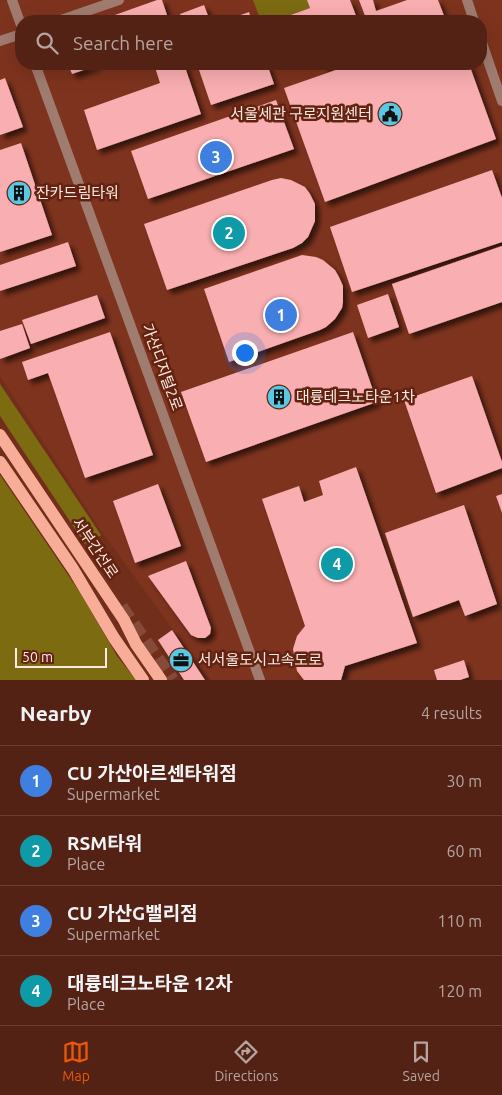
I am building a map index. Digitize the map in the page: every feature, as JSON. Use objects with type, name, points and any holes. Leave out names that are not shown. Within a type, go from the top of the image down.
[{"type":"main road","name":"서부간선로","points":[[0,435],[124,620],[136,644],[161,680]]},
{"type":"main road","name":"서부간선로","points":[[0,462],[72,569],[114,638],[143,680]]},
{"type":"main road","points":[[124,620],[170,680]]},
{"type":"street","points":[[12,0],[17,15]]},
{"type":"street","points":[[75,15],[119,0]]},
{"type":"street","points":[[466,0],[472,15]]},
{"type":"street","points":[[0,41],[15,36]]},
{"type":"street","points":[[487,57],[502,101]]},
{"type":"street","name":"가산디지털2로","points":[[37,70],[260,680]]},
{"type":"shaded area","points":[[0,0],[502,0],[502,680],[210,680],[106,538],[0,376]]},
{"type":"shaded area","points":[[253,0],[307,0],[310,8],[290,15],[259,15]]},
{"type":"shaded area","points":[[0,384],[101,535],[85,544],[0,416]]},
{"type":"shaded area","points":[[0,475],[81,594],[117,656],[136,680],[0,680]]},
{"type":"building","points":[[157,0],[162,0],[167,15],[115,15]]},
{"type":"building","points":[[307,0],[350,0],[356,15],[291,15],[310,8]]},
{"type":"building","points":[[359,0],[373,0],[376,11],[407,0],[438,0],[444,15],[365,15]]},
{"type":"building","points":[[204,5],[208,15],[180,15]]},
{"type":"building","points":[[70,70],[84,70],[72,74]]},
{"type":"building","points":[[156,70],[186,70],[201,114],[97,150],[84,110],[160,83]]},
{"type":"building","points":[[199,70],[269,70],[274,84],[211,105]]},
{"type":"building","name":"서울세관 구로지원센터","points":[[336,70],[471,70],[496,139],[325,202],[284,88]]},
{"type":"building","points":[[5,78],[23,127],[0,135],[0,80]]},
{"type":"building","points":[[276,100],[294,149],[148,199],[131,151]]},
{"type":"building","name":"잔카드림타워","points":[[21,143],[52,235],[0,252],[0,150]]},
{"type":"building","points":[[492,170],[502,198],[502,242],[352,292],[330,227]]},
{"type":"building","points":[[281,178],[291,180],[305,187],[315,204],[315,221],[308,237],[302,243],[293,248],[167,290],[144,224]]},
{"type":"building","points":[[68,242],[76,266],[0,291],[0,265]]},
{"type":"building","points":[[502,246],[502,302],[409,334],[392,284]]},
{"type":"building","points":[[302,255],[323,260],[335,270],[339,277],[343,286],[343,302],[342,308],[335,319],[320,330],[229,362],[204,289]]},
{"type":"building","points":[[388,294],[399,327],[368,338],[357,305]]},
{"type":"building","points":[[97,295],[105,318],[31,344],[22,320]]},
{"type":"building","points":[[22,324],[30,348],[0,359],[0,331]]},
{"type":"building","points":[[110,332],[153,455],[85,478],[48,373],[28,380],[22,362]]},
{"type":"building","name":"대륭테크노타운1차","points":[[353,332],[377,402],[206,462],[181,392]]},
{"type":"building","points":[[472,376],[502,462],[502,468],[436,493],[404,400]]},
{"type":"building","points":[[356,467],[417,643],[345,666],[341,680],[304,680],[297,671],[293,649],[297,636],[305,626],[262,499],[299,486],[304,502],[323,495],[319,481]]},
{"type":"building","points":[[158,484],[181,546],[135,563],[113,501]]},
{"type":"building","points":[[502,494],[502,513],[496,496]]},
{"type":"building","points":[[464,505],[497,604],[465,616],[459,600],[413,617],[385,533]]},
{"type":"building","points":[[186,561],[211,628],[210,634],[205,638],[191,635],[148,576]]},
{"type":"building","name":"서서울도시고속도로","points":[[172,630],[205,680],[184,680],[158,640]]},
{"type":"building","points":[[464,660],[469,677],[460,680],[437,680],[434,670]]},
{"type":"tunnel","points":[[121,607],[172,680]]},
{"type":"place","name":"서울세관 구로지원센터","points":[[390,114]]},
{"type":"place","name":"CU 가산G밸리점","points":[[216,157]]},
{"type":"place","name":"잔카드림타워","points":[[19,193]]},
{"type":"place","name":"RSM타워","points":[[229,233]]},
{"type":"place","name":"CU 가산아르센타워점","points":[[281,315]]},
{"type":"place","name":"대륭테크노타운1차","points":[[279,397]]},
{"type":"place","name":"대륭테크노타운 12차","points":[[337,564]]},
{"type":"place","name":"서서울도시고속도로","points":[[181,660]]}]
